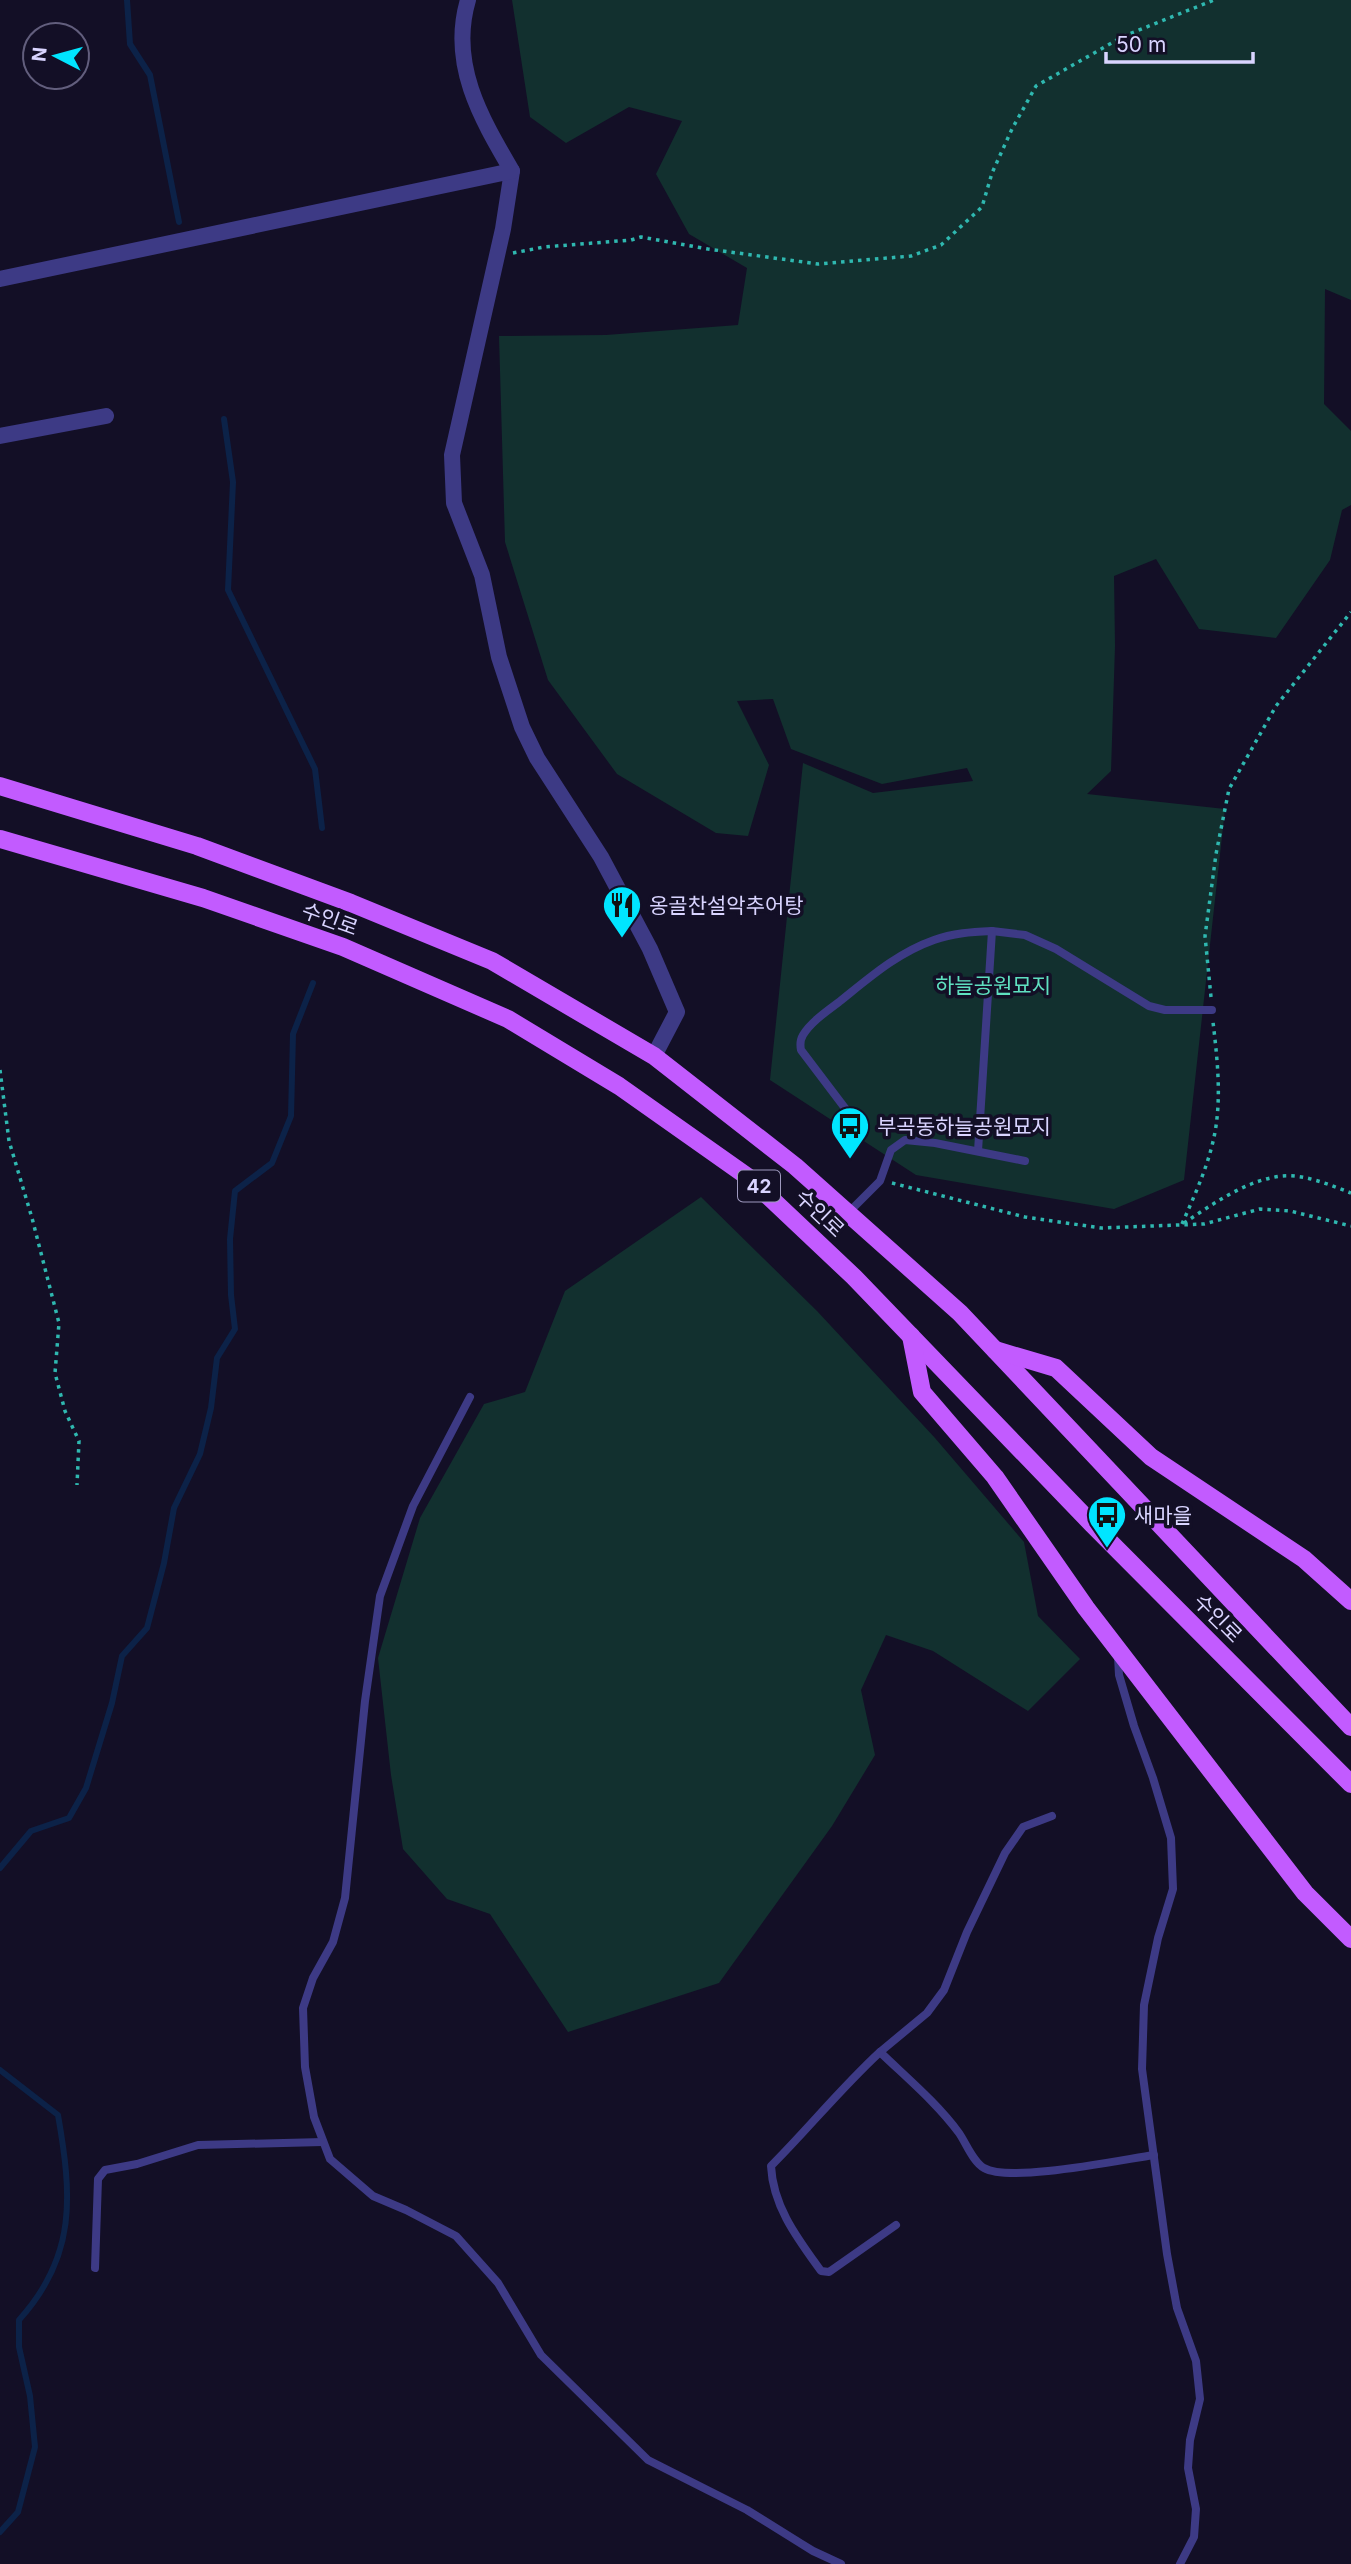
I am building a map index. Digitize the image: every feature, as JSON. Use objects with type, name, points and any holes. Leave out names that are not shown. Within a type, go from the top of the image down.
[{"type":"main road","name":"수인로","points":[[0,786],[197,846],[364,908],[492,961],[654,1056],[795,1166],[960,1314],[1351,1727]]},
{"type":"main road","name":"수인로","points":[[0,839],[203,898],[343,947],[508,1019],[619,1086],[748,1177],[854,1277],[1092,1524],[1351,1784]]},
{"type":"main road","points":[[911,1336],[922,1392],[995,1477],[1117,1648],[1305,1893],[1351,1939]]},
{"type":"main road","points":[[994,1350],[1056,1368],[1151,1457],[1304,1559],[1351,1601]]},
{"type":"street","points":[[468,0],[464,15],[463,65],[481,118],[512,171],[452,455],[454,503],[482,575],[499,657],[522,727],[537,758],[601,857],[650,949],[677,1012],[654,1056]]},
{"type":"street","points":[[0,279],[512,171]]},
{"type":"street","points":[[0,436],[106,416]]},
{"type":"lane","points":[[978,1151],[992,931]]},
{"type":"lane","points":[[854,1120],[801,1050],[800,1042],[804,1034],[833,1006],[882,968],[909,950],[936,939],[961,933],[992,931],[1024,935],[1056,949],[1149,1006],[1166,1010],[1212,1010]]},
{"type":"lane","points":[[848,1213],[880,1181],[891,1150],[905,1140],[935,1143],[1025,1161]]},
{"type":"lane","points":[[470,1397],[413,1506],[380,1596],[365,1701],[345,1898],[333,1942],[313,1978],[303,2008],[305,2067],[314,2117],[330,2160],[373,2196],[456,2236],[498,2283],[541,2355],[648,2460],[747,2510],[836,2563]]},
{"type":"lane","points":[[1117,1648],[1119,1675],[1171,1838],[1173,1889],[1158,1938],[1144,2005],[1142,2069],[1177,2308],[1196,2361],[1200,2399],[1190,2440],[1188,2468],[1196,2509],[1194,2537],[1180,2564]]},
{"type":"lane","points":[[895,2225],[829,2272],[821,2271],[793,2232],[772,2186],[771,2166],[852,2078],[927,2013],[944,1990],[967,1932],[1005,1853],[1023,1827],[1052,1816]]},
{"type":"lane","points":[[880,2052],[932,2102],[959,2133],[982,2167],[998,2172],[1032,2172],[1154,2155]]},
{"type":"lane","points":[[95,2268],[98,2179],[105,2171],[198,2145],[323,2142]]},
{"type":"path","points":[[496,256],[544,247],[641,237],[818,264],[911,256],[941,245],[982,207],[992,173],[1036,86],[1124,36],[1214,0]]},
{"type":"path","points":[[1182,1224],[1204,1172],[1216,1126],[1218,1065],[1205,936],[1216,854],[1229,789],[1276,706],[1351,612]]},
{"type":"path","points":[[0,1070],[8,1128],[59,1323],[55,1373],[65,1411],[79,1441],[77,1485]]},
{"type":"path","points":[[0,1129],[8,1128]]},
{"type":"path","points":[[1182,1224],[1220,1199],[1255,1183],[1283,1176],[1318,1181],[1351,1193]]},
{"type":"path","points":[[880,1181],[1025,1217],[1101,1228],[1204,1224],[1260,1209],[1290,1211],[1351,1226]]},
{"type":"green space","name":"하늘공원묘지","points":[[512,0],[1351,0],[1351,300],[1325,289],[1324,404],[1351,431],[1351,505],[1342,510],[1330,560],[1276,638],[1199,629],[1156,559],[1114,576],[1111,771],[1087,794],[1225,809],[1184,1180],[1114,1209],[916,1175],[770,1080],[803,763],[873,793],[973,781],[967,768],[882,784],[791,749],[773,699],[737,701],[769,765],[748,836],[716,833],[617,774],[548,680],[505,542],[499,336],[606,335],[738,325],[747,268],[689,234],[656,174],[682,121],[629,107],[566,143],[530,117]]},
{"type":"green space","points":[[701,1197],[817,1311],[935,1438],[1024,1542],[1038,1616],[1080,1659],[1028,1711],[933,1651],[886,1635],[861,1690],[875,1755],[832,1826],[719,1983],[568,2032],[490,1914],[447,1899],[403,1849],[391,1775],[378,1658],[420,1518],[484,1404],[525,1392],[565,1291]]},
{"type":"waterway","points":[[127,0],[130,44],[150,75],[179,222]]},
{"type":"waterway","points":[[224,419],[233,482],[228,590],[315,769],[322,828]]},
{"type":"waterway","points":[[0,1868],[31,1831],[69,1818],[86,1788],[112,1703],[122,1656],[147,1628],[164,1563],[174,1508],[200,1454],[211,1408],[217,1358],[235,1329],[231,1295],[230,1239],[235,1191],[272,1163],[291,1116],[293,1034],[313,983]]},
{"type":"waterway","points":[[0,2070],[58,2115],[67,2198],[61,2248],[52,2272],[19,2320],[19,2347],[30,2396],[35,2447],[18,2512],[0,2532]]},
{"type":"place","name":"옹골찬설악추어탕","points":[[622,939]]},
{"type":"place","name":"부곡동하늘공원묘지","points":[[850,1160]]},
{"type":"place","name":"새마을","points":[[1107,1549]]}]
